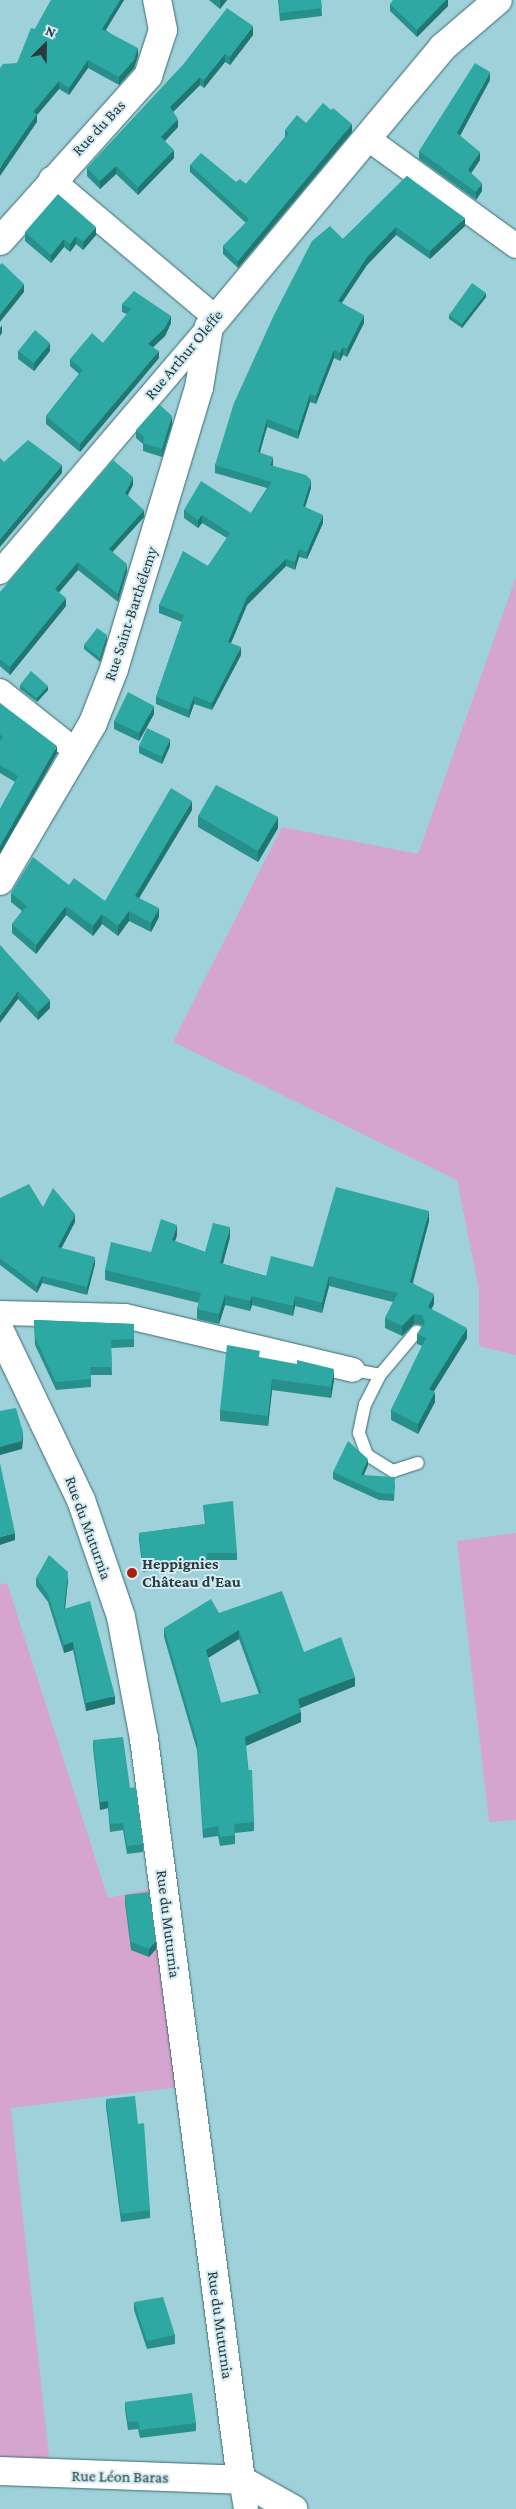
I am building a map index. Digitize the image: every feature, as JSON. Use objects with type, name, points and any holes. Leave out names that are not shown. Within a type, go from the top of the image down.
[{"type":"street","name":"Rue du Bas","points":[[0,241],[51,179],[148,76],[163,30],[157,0]]},
{"type":"street","name":"Rue Arthur Oleffe","points":[[0,572],[444,47],[498,0]]},
{"type":"street","points":[[367,138],[516,246]]},
{"type":"street","points":[[51,179],[212,322]]},
{"type":"street","name":"Rue Saint-Barthélemy","points":[[0,882],[76,751],[114,669],[161,521],[199,388],[212,322]]},
{"type":"street","points":[[0,691],[76,751]]},
{"type":"street","points":[[0,1313],[125,1316],[353,1370]]},
{"type":"street","name":"Rue du Muturnia","points":[[0,1331],[81,1500],[120,1617],[144,1739],[241,2480]]},
{"type":"street","name":"Rue Léon Baras","points":[[0,2471],[241,2480]]},
{"type":"street","points":[[241,2480],[246,2509]]},
{"type":"street","points":[[241,2480],[294,2509]]},
{"type":"lane","points":[[417,1331],[380,1374],[365,1404],[359,1433],[367,1455],[393,1471],[418,1463]]},
{"type":"lane","points":[[353,1370],[380,1374]]},
{"type":"shaded area","points":[[516,577],[516,1355],[479,1346],[479,1290],[457,1180],[173,1042],[282,827],[418,854]]},
{"type":"shaded area","points":[[516,1533],[516,1820],[489,1822],[457,1541]]},
{"type":"shaded area","points":[[7,1583],[108,1898],[163,1886],[187,2086],[11,2108],[51,2475],[0,2470],[0,1585]]},
{"type":"building","points":[[51,0],[120,0],[102,29],[138,48],[134,60],[119,77],[88,60],[69,88],[59,81],[33,112],[37,114],[0,168],[0,68],[3,64],[17,63],[31,28],[35,29]]},
{"type":"building","points":[[279,0],[321,0],[322,8],[280,13]]},
{"type":"building","points":[[393,0],[446,0],[417,30],[390,4]]},
{"type":"building","points":[[227,8],[253,26],[230,57],[225,54],[204,80],[200,77],[170,107],[178,119],[161,137],[174,150],[138,187],[116,166],[100,181],[87,168],[182,66]]},
{"type":"building","points":[[475,63],[490,72],[457,133],[480,152],[468,170],[482,183],[476,192],[419,151]]},
{"type":"building","points":[[323,103],[331,110],[333,108],[352,124],[238,261],[223,246],[249,219],[190,165],[201,153],[236,182],[240,179],[246,184],[289,133],[285,130],[297,115],[306,123]]},
{"type":"building","points":[[407,176],[465,218],[430,251],[396,227],[367,257],[338,301],[364,315],[347,349],[343,347],[340,353],[334,350],[316,396],[310,394],[298,431],[267,419],[258,452],[273,457],[270,465],[306,475],[311,480],[303,506],[323,515],[307,552],[299,549],[295,562],[286,559],[247,597],[228,642],[241,647],[212,703],[194,696],[189,710],[156,697],[184,615],[159,605],[183,551],[208,566],[230,533],[202,515],[198,520],[184,510],[201,481],[251,513],[272,482],[215,465],[234,403],[274,315],[312,241],[330,226],[343,239]]},
{"type":"building","points":[[58,194],[96,227],[83,242],[76,236],[70,244],[64,239],[51,255],[25,232]]},
{"type":"building","points":[[2,263],[24,284],[0,314],[0,265]]},
{"type":"building","points":[[472,283],[486,293],[462,324],[449,315]]},
{"type":"building","points":[[134,291],[171,316],[165,328],[148,344],[159,351],[80,444],[46,416],[83,370],[70,359],[92,333],[103,343],[131,309],[122,304]]},
{"type":"building","points":[[35,330],[50,343],[34,363],[18,351]]},
{"type":"building","points":[[159,404],[172,416],[162,449],[143,443],[144,437],[136,430]]},
{"type":"building","points":[[28,440],[62,465],[0,539],[0,458],[4,462]]},
{"type":"building","points":[[113,460],[133,477],[125,493],[144,510],[109,549],[127,564],[118,594],[78,562],[55,589],[66,598],[10,667],[0,659],[0,592]]},
{"type":"building","points":[[97,628],[107,635],[100,658],[84,645]]},
{"type":"building","points":[[31,671],[48,686],[37,698],[20,685]]},
{"type":"building","points":[[128,692],[154,706],[139,733],[114,721]]},
{"type":"building","points":[[0,703],[57,746],[0,846],[0,809],[18,776],[0,765],[0,741],[3,737],[0,734]]},
{"type":"building","points":[[147,728],[170,739],[162,757],[139,746]]},
{"type":"building","points":[[216,785],[278,817],[258,851],[198,816]]},
{"type":"building","points":[[171,788],[192,801],[135,896],[159,908],[151,923],[129,911],[118,926],[102,914],[93,926],[66,906],[36,945],[12,924],[27,906],[11,893],[33,857],[69,885],[74,878],[105,901]]},
{"type":"building","points":[[0,945],[50,1000],[38,1012],[18,991],[0,1015]]},
{"type":"building","points":[[29,1184],[43,1207],[53,1188],[75,1214],[58,1247],[95,1257],[87,1287],[42,1276],[37,1286],[0,1258],[0,1198]]},
{"type":"building","points":[[336,1187],[429,1211],[410,1282],[434,1294],[428,1307],[467,1328],[429,1389],[435,1392],[418,1424],[391,1410],[426,1338],[417,1334],[425,1323],[422,1315],[414,1314],[402,1326],[385,1318],[398,1293],[329,1276],[322,1303],[295,1296],[293,1306],[252,1296],[250,1301],[225,1295],[219,1314],[197,1309],[201,1293],[105,1270],[111,1242],[151,1252],[161,1219],[177,1225],[172,1240],[205,1252],[213,1223],[230,1227],[220,1263],[266,1276],[271,1256],[313,1267]]},
{"type":"building","points":[[34,1320],[134,1324],[134,1339],[111,1340],[112,1367],[90,1367],[91,1379],[56,1382],[35,1337]]},
{"type":"building","points":[[227,1345],[260,1351],[259,1357],[297,1364],[297,1360],[334,1369],[331,1387],[272,1379],[268,1416],[220,1410]]},
{"type":"building","points":[[16,1408],[23,1432],[22,1441],[0,1447],[0,1411]]},
{"type":"building","points":[[348,1441],[368,1459],[361,1475],[395,1477],[394,1494],[379,1493],[333,1472]]},
{"type":"building","points":[[0,1463],[15,1533],[0,1537]]},
{"type":"building","points":[[233,1501],[237,1553],[207,1553],[207,1560],[186,1564],[185,1559],[143,1565],[139,1533],[206,1524],[203,1505]]},
{"type":"building","points":[[49,1555],[68,1572],[64,1609],[90,1601],[115,1696],[86,1703],[73,1642],[64,1645],[48,1594],[36,1578]]},
{"type":"building","points":[[282,1591],[304,1652],[341,1637],[355,1677],[298,1699],[301,1712],[245,1737],[248,1770],[252,1770],[254,1822],[234,1824],[235,1835],[220,1837],[218,1826],[203,1829],[197,1741],[164,1628],[211,1599],[219,1613]],"holes":[[[239,1630],[262,1693],[221,1703],[206,1650]]]},
{"type":"building","points":[[123,1737],[130,1788],[136,1787],[143,1844],[127,1846],[123,1823],[110,1824],[108,1801],[100,1802],[93,1740]]},
{"type":"building","points":[[149,1892],[156,1941],[149,1949],[131,1942],[125,1895]]},
{"type":"building","points":[[135,2096],[138,2124],[144,2123],[150,2210],[121,2214],[106,2099]]},
{"type":"building","points":[[163,2297],[175,2335],[147,2341],[134,2302]]},
{"type":"building","points":[[192,2393],[196,2423],[140,2430],[138,2421],[128,2422],[125,2402]]},
{"type":"place","name":"Heppignies Château d'Eau","points":[[132,1573]]}]
